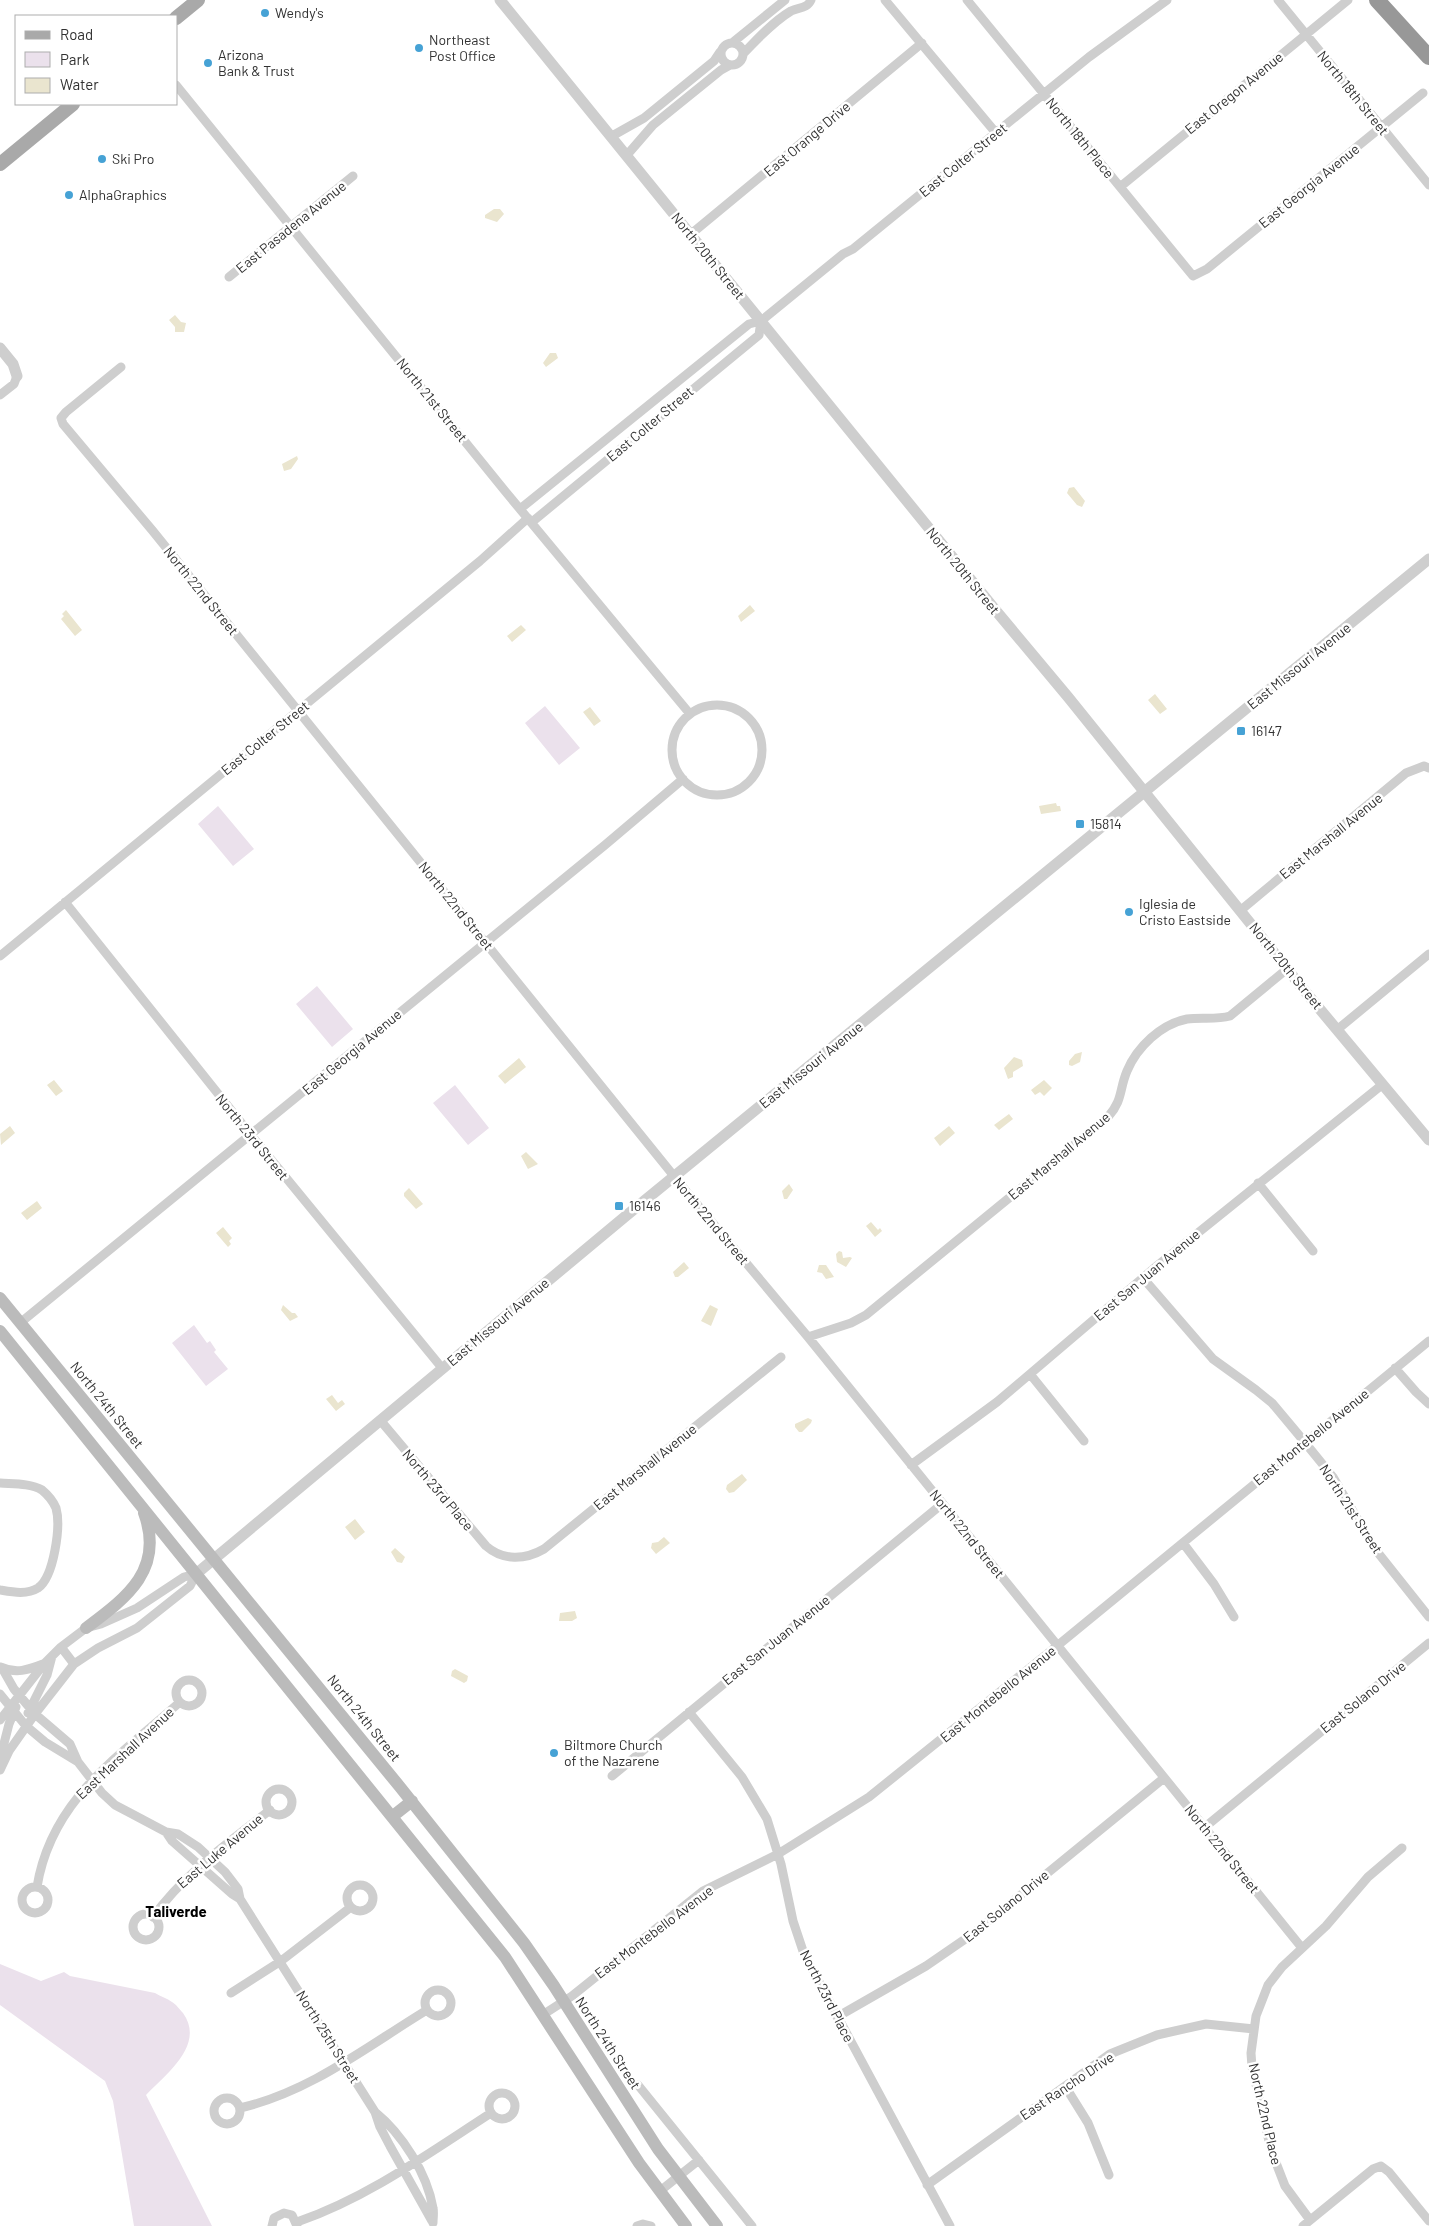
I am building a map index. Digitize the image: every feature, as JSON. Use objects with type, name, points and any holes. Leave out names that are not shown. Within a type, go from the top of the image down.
[{"type":"highway","points":[[1377,0],[1429,57]]},
{"type":"main road","points":[[178,16],[198,0]]},
{"type":"main road","points":[[0,164],[72,105]]},
{"type":"main road","name":"North 24th Street","points":[[0,1298],[412,1801],[530,1952],[678,2177],[716,2226]]},
{"type":"main road","points":[[0,1331],[492,1940],[544,2014],[639,2163],[686,2226]]},
{"type":"main road","points":[[86,1628],[122,1602],[135,1588],[141,1576],[146,1564],[150,1541],[141,1506]]},
{"type":"main road","points":[[392,1816],[412,1801]]},
{"type":"street","name":"North 20th Street","points":[[500,0],[1241,910],[1287,970],[1429,1140]]},
{"type":"street","points":[[612,136],[644,118],[714,61],[724,45],[732,43],[785,0]]},
{"type":"street","points":[[627,155],[653,125],[721,70],[739,63],[743,54],[753,43],[790,12],[804,8],[811,0]]},
{"type":"street","points":[[884,0],[996,133]]},
{"type":"street","name":"North 18th Place","points":[[967,0],[1193,276]]},
{"type":"street","name":"East Colter Street","points":[[520,509],[749,324],[761,321],[1089,58],[1167,0]]},
{"type":"street","name":"North 18th Street","points":[[1278,0],[1429,185]]},
{"type":"street","name":"East Oregon Avenue","points":[[1120,187],[1348,0]]},
{"type":"street","points":[[732,43],[741,47],[743,54]]},
{"type":"street","name":"East Orange Drive","points":[[691,234],[922,43]]},
{"type":"street","points":[[720,52],[723,62],[730,65]]},
{"type":"street","name":"North 21st Street","points":[[178,87],[520,509],[690,714]]},
{"type":"street","name":"East Georgia Avenue","points":[[1193,276],[1207,269],[1423,93]]},
{"type":"street","name":"East Pasadena Avenue","points":[[229,277],[353,176]]},
{"type":"street","name":"East Colter Street","points":[[0,956],[530,520],[759,335],[761,321]]},
{"type":"street","points":[[0,348],[13,364],[17,376],[14,384],[0,395]]},
{"type":"street","name":"North 22nd Street","points":[[121,368],[61,418],[63,424],[152,530],[1302,1948]]},
{"type":"street","name":"East Missouri Avenue","points":[[196,1574],[674,1176],[1429,559]]},
{"type":"street","points":[[718,704],[733,707],[746,714],[756,726],[762,740],[762,755],[758,769],[750,781],[737,790],[723,794],[708,794],[694,788],[683,779],[675,766],[673,745],[680,724],[690,714],[703,707],[718,704]]},
{"type":"street","name":"East Marshall Avenue","points":[[1241,910],[1406,773],[1427,767]]},
{"type":"street","name":"East Georgia Avenue","points":[[20,1323],[251,1136],[683,779]]},
{"type":"street","name":"North 23rd Street","points":[[66,902],[251,1136],[442,1368]]},
{"type":"street","points":[[1338,1029],[1429,954]]},
{"type":"street","name":"East Marshall Avenue","points":[[808,1337],[851,1324],[866,1315],[1108,1117],[1120,1101],[1124,1077],[1130,1065],[1139,1051],[1157,1034],[1187,1019],[1230,1016],[1287,970]]},
{"type":"street","name":"East San Juan Avenue","points":[[911,1465],[997,1402],[1143,1278],[1383,1084]]},
{"type":"street","points":[[1258,1184],[1314,1251]]},
{"type":"street","name":"North 21st Street","points":[[1143,1278],[1212,1359],[1266,1398],[1305,1442],[1333,1478],[1375,1549],[1429,1617]]},
{"type":"street","name":"East Montebello Avenue","points":[[544,2014],[703,1891],[778,1854],[869,1797],[1058,1646],[1429,1341]]},
{"type":"street","name":"East Marshall Avenue","points":[[501,1556],[519,1558],[532,1556],[544,1549],[781,1357]]},
{"type":"street","points":[[1396,1368],[1429,1404]]},
{"type":"street","points":[[1030,1374],[1084,1442]]},
{"type":"street","name":"North 23rd Place","points":[[380,1420],[480,1541],[491,1551],[501,1556]]},
{"type":"street","points":[[0,1483],[26,1485],[41,1490],[53,1502],[57,1518],[52,1564],[46,1580],[37,1589],[29,1592],[0,1590]]},
{"type":"street","name":"East San Juan Avenue","points":[[612,1776],[942,1504]]},
{"type":"street","points":[[1183,1543],[1214,1584],[1234,1617]]},
{"type":"street","points":[[0,1759],[13,1708],[19,1695],[44,1664],[61,1647],[86,1628],[101,1624],[137,1608],[184,1578],[196,1574]]},
{"type":"street","points":[[32,1711],[74,1664],[98,1648],[137,1628],[190,1586],[196,1574]]},
{"type":"street","name":"East Solano Drive","points":[[1205,1827],[1429,1643]]},
{"type":"street","points":[[61,1647],[74,1664]]},
{"type":"street","points":[[0,1770],[9,1751],[26,1726],[47,1675],[53,1655]]},
{"type":"street","points":[[1,1667],[13,1672],[44,1664]]},
{"type":"street","points":[[1,1667],[32,1711],[65,1738],[75,1752],[78,1762],[92,1781],[116,1805],[166,1832],[178,1834],[210,1857],[238,1889],[240,1899]]},
{"type":"street","points":[[0,1694],[26,1726],[45,1742],[78,1762]]},
{"type":"street","name":"East Marshall Avenue","points":[[37,1887],[42,1860],[56,1826],[70,1806],[92,1781],[180,1702]]},
{"type":"street","points":[[0,1720],[13,1708]]},
{"type":"street","name":"North 23rd Place","points":[[689,1712],[752,1792],[766,1819],[778,1854],[798,1938],[804,1954],[950,2226]]},
{"type":"street","name":"East Solano Drive","points":[[837,2016],[926,1966],[964,1940],[1164,1778]]},
{"type":"street","name":"East Luke Avenue","points":[[153,1917],[170,1893],[210,1857],[270,1810]]},
{"type":"street","points":[[166,1832],[172,1841],[240,1899]]},
{"type":"street","points":[[1254,2029],[1256,2016],[1268,1986],[1282,1967],[1326,1926],[1368,1877],[1402,1848]]},
{"type":"street","name":"North 25th Street","points":[[240,1899],[375,2112],[380,2127],[433,2224]]},
{"type":"street","points":[[231,1993],[281,1962],[351,1907]]},
{"type":"street","points":[[240,2108],[284,2095],[344,2062],[427,2010]]},
{"type":"street","name":"East Rancho Drive","points":[[927,2185],[1110,2054],[1158,2035],[1206,2024],[1254,2029]]},
{"type":"street","name":"North 22nd Place","points":[[1254,2029],[1252,2067],[1271,2150],[1285,2186],[1306,2223]]},
{"type":"street","name":"North 24th Street","points":[[638,2085],[752,2226]]},
{"type":"street","points":[[1065,2086],[1088,2123],[1110,2175]]},
{"type":"street","name":"North 25th Street","points":[[375,2112],[387,2121],[415,2162],[429,2193],[434,2210],[433,2224]]},
{"type":"street","points":[[272,2226],[274,2218],[280,2213],[288,2213],[297,2224],[348,2201],[415,2162],[491,2113]]},
{"type":"street","points":[[660,2191],[699,2160]]},
{"type":"street","points":[[1306,2223],[1373,2169],[1381,2166],[1389,2172],[1429,2221]]},
{"type":"street","points":[[638,2226],[643,2224],[651,2226]]},
{"type":"green space","points":[[545,706],[580,748],[559,765],[525,723]]},
{"type":"green space","points":[[218,806],[254,849],[233,866],[198,824]]},
{"type":"green space","points":[[317,986],[353,1029],[332,1047],[296,1004]]},
{"type":"green space","points":[[455,1085],[489,1128],[468,1145],[433,1103]]},
{"type":"green space","points":[[194,1325],[207,1343],[210,1341],[216,1350],[214,1352],[228,1369],[206,1386],[172,1343]]},
{"type":"green space","points":[[0,1964],[41,1981],[64,1972],[70,1976],[155,1993],[168,1999],[183,2013],[189,2025],[190,2036],[186,2048],[172,2069],[146,2095],[212,2226],[134,2226],[113,2101],[105,2081],[0,2005]]},
{"type":"water","points":[[494,209],[500,209],[504,214],[497,222],[485,218],[485,215]]},
{"type":"water","points":[[175,315],[181,322],[186,323],[184,332],[175,332],[175,327],[169,320]]},
{"type":"water","points":[[550,353],[556,353],[558,358],[546,367],[543,363]]},
{"type":"water","points":[[297,456],[298,459],[291,469],[284,471],[282,464]]},
{"type":"water","points":[[1074,487],[1085,501],[1082,507],[1077,505],[1067,493],[1069,488]]},
{"type":"water","points":[[750,605],[755,611],[741,622],[738,616]]},
{"type":"water","points":[[66,610],[82,630],[75,636],[61,619],[64,616],[62,614]]},
{"type":"water","points":[[521,625],[526,630],[512,642],[507,636]]},
{"type":"water","points":[[1155,694],[1167,709],[1160,714],[1148,700]]},
{"type":"water","points":[[590,707],[601,721],[594,726],[583,712]]},
{"type":"water","points":[[1056,803],[1057,806],[1060,806],[1061,811],[1041,814],[1039,806]]},
{"type":"water","points":[[1082,1052],[1080,1062],[1072,1066],[1069,1065],[1069,1061],[1075,1054]]},
{"type":"water","points":[[1014,1057],[1022,1060],[1023,1066],[1013,1072],[1013,1077],[1008,1079],[1004,1068]]},
{"type":"water","points":[[519,1058],[526,1067],[505,1084],[498,1076]]},
{"type":"water","points":[[54,1080],[63,1091],[56,1096],[47,1085]]},
{"type":"water","points":[[1044,1080],[1052,1088],[1044,1096],[1040,1092],[1035,1095],[1031,1090]]},
{"type":"water","points":[[1009,1114],[1013,1119],[999,1130],[994,1125]]},
{"type":"water","points":[[10,1126],[15,1133],[1,1145],[0,1134]]},
{"type":"water","points":[[949,1126],[955,1133],[940,1146],[934,1138]]},
{"type":"water","points":[[526,1152],[538,1164],[528,1169],[521,1156]]},
{"type":"water","points":[[789,1184],[793,1190],[787,1199],[784,1199],[782,1191]]},
{"type":"water","points":[[409,1188],[423,1204],[416,1209],[404,1196],[404,1193]]},
{"type":"water","points":[[37,1201],[42,1208],[27,1220],[21,1213]]},
{"type":"water","points":[[871,1222],[878,1230],[880,1228],[882,1231],[875,1237],[866,1226]]},
{"type":"water","points":[[223,1227],[232,1238],[229,1241],[231,1244],[228,1247],[216,1233]]},
{"type":"water","points":[[839,1251],[842,1252],[843,1258],[852,1258],[846,1267],[837,1262],[836,1254]]},
{"type":"water","points":[[684,1262],[689,1268],[678,1277],[675,1277],[673,1272]]},
{"type":"water","points":[[819,1265],[826,1265],[834,1277],[826,1279],[822,1273],[817,1272]]},
{"type":"water","points":[[283,1305],[298,1317],[290,1321],[281,1310]]},
{"type":"water","points":[[710,1305],[718,1309],[711,1326],[701,1321]]},
{"type":"water","points":[[332,1395],[338,1403],[342,1400],[345,1404],[336,1411],[326,1399]]},
{"type":"water","points":[[808,1418],[812,1420],[811,1423],[802,1432],[799,1432],[795,1424]]},
{"type":"water","points":[[742,1474],[747,1480],[734,1492],[729,1493],[726,1489],[727,1485]]},
{"type":"water","points":[[355,1519],[365,1532],[355,1540],[345,1527]]},
{"type":"water","points":[[664,1537],[670,1543],[656,1554],[651,1548],[652,1543],[658,1542]]},
{"type":"water","points":[[395,1548],[405,1557],[402,1563],[397,1562],[391,1552]]},
{"type":"water","points":[[575,1611],[577,1618],[572,1621],[559,1621],[560,1613]]},
{"type":"water","points":[[455,1669],[468,1676],[467,1681],[464,1683],[451,1676],[452,1671]]},
{"type":"place","name":"Wendy's","points":[[265,13]]},
{"type":"place","name":"Northeast Post Office","points":[[419,48]]},
{"type":"place","name":"Arizona Bank & Trust","points":[[208,63]]},
{"type":"place","name":"Ski Pro","points":[[102,159]]},
{"type":"place","name":"AlphaGraphics","points":[[69,195]]},
{"type":"place","name":"16147","points":[[1241,731]]},
{"type":"place","name":"15814","points":[[1080,824]]},
{"type":"place","name":"Iglesia de Cristo Eastside","points":[[1129,912]]},
{"type":"place","name":"16146","points":[[619,1206]]},
{"type":"place","name":"Biltmore Church of the Nazarene","points":[[554,1753]]},
{"type":"district","name":"Taliverde","points":[[176,1912]]}]
